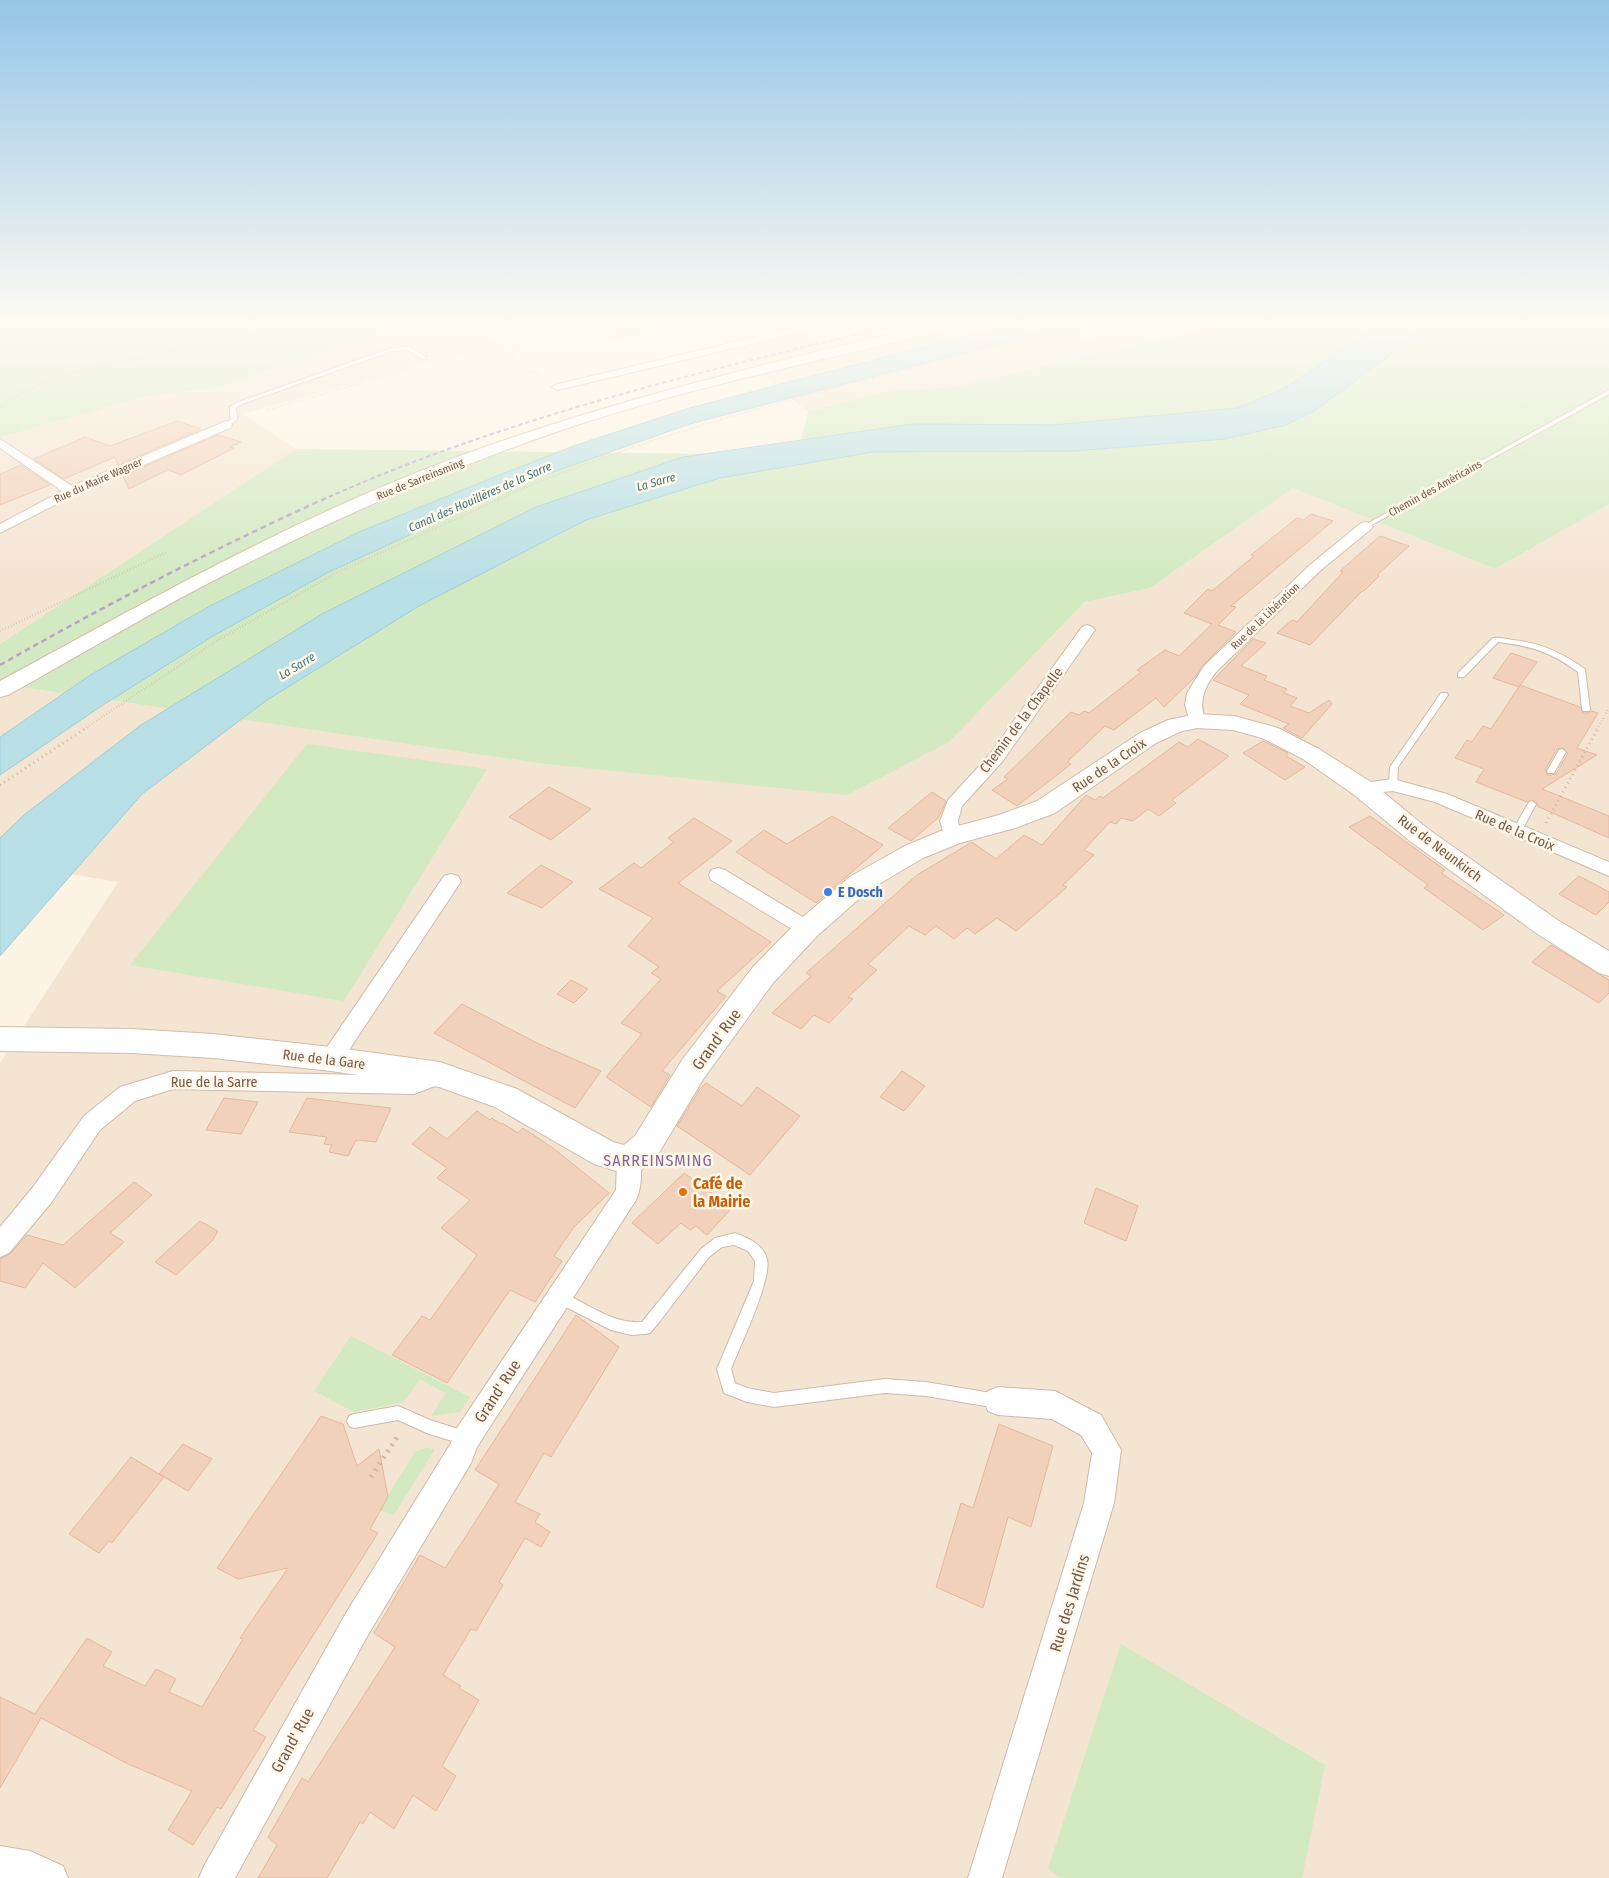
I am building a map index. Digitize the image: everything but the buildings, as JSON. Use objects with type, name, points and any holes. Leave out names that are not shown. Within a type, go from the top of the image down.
[{"type":"street","name":"Rue de Sarreinsming","points":[[74,650],[228,566],[366,500],[494,449],[615,409]]},
{"type":"street","name":"Rue du Maire Wagner","points":[[0,529],[71,490],[226,425]]},
{"type":"street","points":[[0,443],[71,490]]},
{"type":"street","name":"Rue de la Libération","points":[[1197,721],[1192,707],[1196,687],[1210,669],[1316,568],[1366,526]]},
{"type":"street","name":"Chemin de la Chapelle","points":[[952,836],[949,821],[954,804],[996,758],[1087,630]]},
{"type":"street","points":[[0,690],[74,650]]},
{"type":"street","points":[[0,700],[74,650]]},
{"type":"street","name":"Rue de la Croix","points":[[952,836],[1006,822],[1046,807],[1148,738],[1176,725],[1197,721],[1234,723],[1270,734]]},
{"type":"street","name":"Rue de Neunkirch","points":[[1270,734],[1311,754],[1362,788],[1419,835],[1546,926],[1609,965]]},
{"type":"street","name":"Rue de la Croix","points":[[1362,788],[1393,785],[1441,798],[1609,869]]},
{"type":"street","name":"Grand' Rue","points":[[216,1878],[357,1624],[461,1453],[467,1438],[561,1298],[628,1192],[629,1161],[646,1146],[693,1069],[763,975],[806,929],[860,884],[914,852],[952,836]]},
{"type":"street","points":[[718,875],[806,929]]},
{"type":"street","points":[[330,1058],[451,880]]},
{"type":"street","name":"Rue de la Gare","points":[[12,1039],[131,1041],[204,1046],[330,1058],[440,1075],[506,1098],[605,1154],[629,1161]]},
{"type":"street","name":"Rue de la Sarre","points":[[0,1245],[42,1195],[92,1123],[128,1094],[172,1080],[414,1085],[440,1075]]},
{"type":"street","name":"Rue des Jardins","points":[[985,1878],[1099,1503],[1107,1450],[1091,1425],[1055,1405],[998,1401]]},
{"type":"street","points":[[0,1862],[30,1868],[51,1878]]},
{"type":"lane","points":[[226,425],[236,419],[233,416],[233,409]]},
{"type":"lane","name":"Chemin des Américains","points":[[1366,526],[1579,409]]},
{"type":"lane","points":[[1461,675],[1496,640],[1538,646],[1563,656],[1582,671],[1586,709]]},
{"type":"lane","points":[[1393,785],[1394,767],[1444,695]]},
{"type":"lane","points":[[1551,771],[1562,752]]},
{"type":"lane","points":[[1518,830],[1532,804]]},
{"type":"lane","points":[[561,1298],[611,1324],[631,1329],[645,1328],[705,1253],[718,1242],[734,1239],[752,1247],[761,1260],[760,1281],[724,1369],[729,1388],[748,1395],[774,1400],[885,1386],[926,1389],[998,1401]]},
{"type":"lane","points":[[354,1421],[398,1413],[429,1427],[467,1438]]},
{"type":"path","points":[[226,425],[245,416],[271,409]]},
{"type":"path","points":[[0,785],[218,640],[331,576],[553,475],[646,442],[760,409]]},
{"type":"path","points":[[0,631],[167,552]]},
{"type":"path","points":[[1537,839],[1609,708]]},
{"type":"path","points":[[371,1477],[409,1418]]},
{"type":"shaded area","points":[[103,409],[262,409],[243,414],[296,449],[0,644],[0,437]]},
{"type":"shaded area","points":[[804,409],[820,409],[808,412]]},
{"type":"shaded area","points":[[1293,488],[1495,569],[1609,504],[1609,1878],[0,1878],[0,1063],[118,882],[0,862],[0,684],[538,763],[949,742],[1085,602],[1150,588]]},
{"type":"green space","points":[[0,409],[103,409],[0,437]]},
{"type":"green space","points":[[820,409],[1609,409],[1609,504],[1495,569],[1293,488],[1150,588],[1085,602],[949,742],[847,795],[538,763],[0,684],[0,644],[296,449],[797,455],[808,412]]},
{"type":"green space","points":[[307,744],[487,769],[344,1001],[130,965]]},
{"type":"green space","points":[[351,1336],[470,1397],[460,1412],[431,1416],[446,1393],[420,1379],[404,1402],[354,1412],[314,1391]]},
{"type":"green space","points":[[426,1448],[435,1449],[394,1515],[379,1510],[415,1452]]},
{"type":"green space","points":[[1121,1644],[1325,1765],[1302,1878],[1061,1878],[1048,1869]]},
{"type":"water","name":"Canal des Houillères de la Sarre","points":[[688,409],[749,409],[690,424],[522,483],[327,573],[213,636],[103,705],[0,775],[0,737],[92,674],[208,607],[359,532],[576,445]]},
{"type":"water","name":"La Sarre","points":[[1231,409],[1317,409],[1286,425],[1225,439],[1074,451],[873,452],[720,478],[586,520],[419,606],[267,700],[142,794],[0,956],[0,838],[25,814],[141,725],[322,614],[536,507],[683,457],[913,424],[1053,425]]},
{"type":"railway","points":[[322,500],[393,470],[466,443],[574,409]]},
{"type":"railway","points":[[0,665],[160,578],[324,499]]},
{"type":"place","name":"E Dosch","points":[[828,892]]},
{"type":"place","name":"Café de la Mairie","points":[[683,1192]]},
{"type":"district","name":"SARREINSMING","points":[[658,1160]]}]
